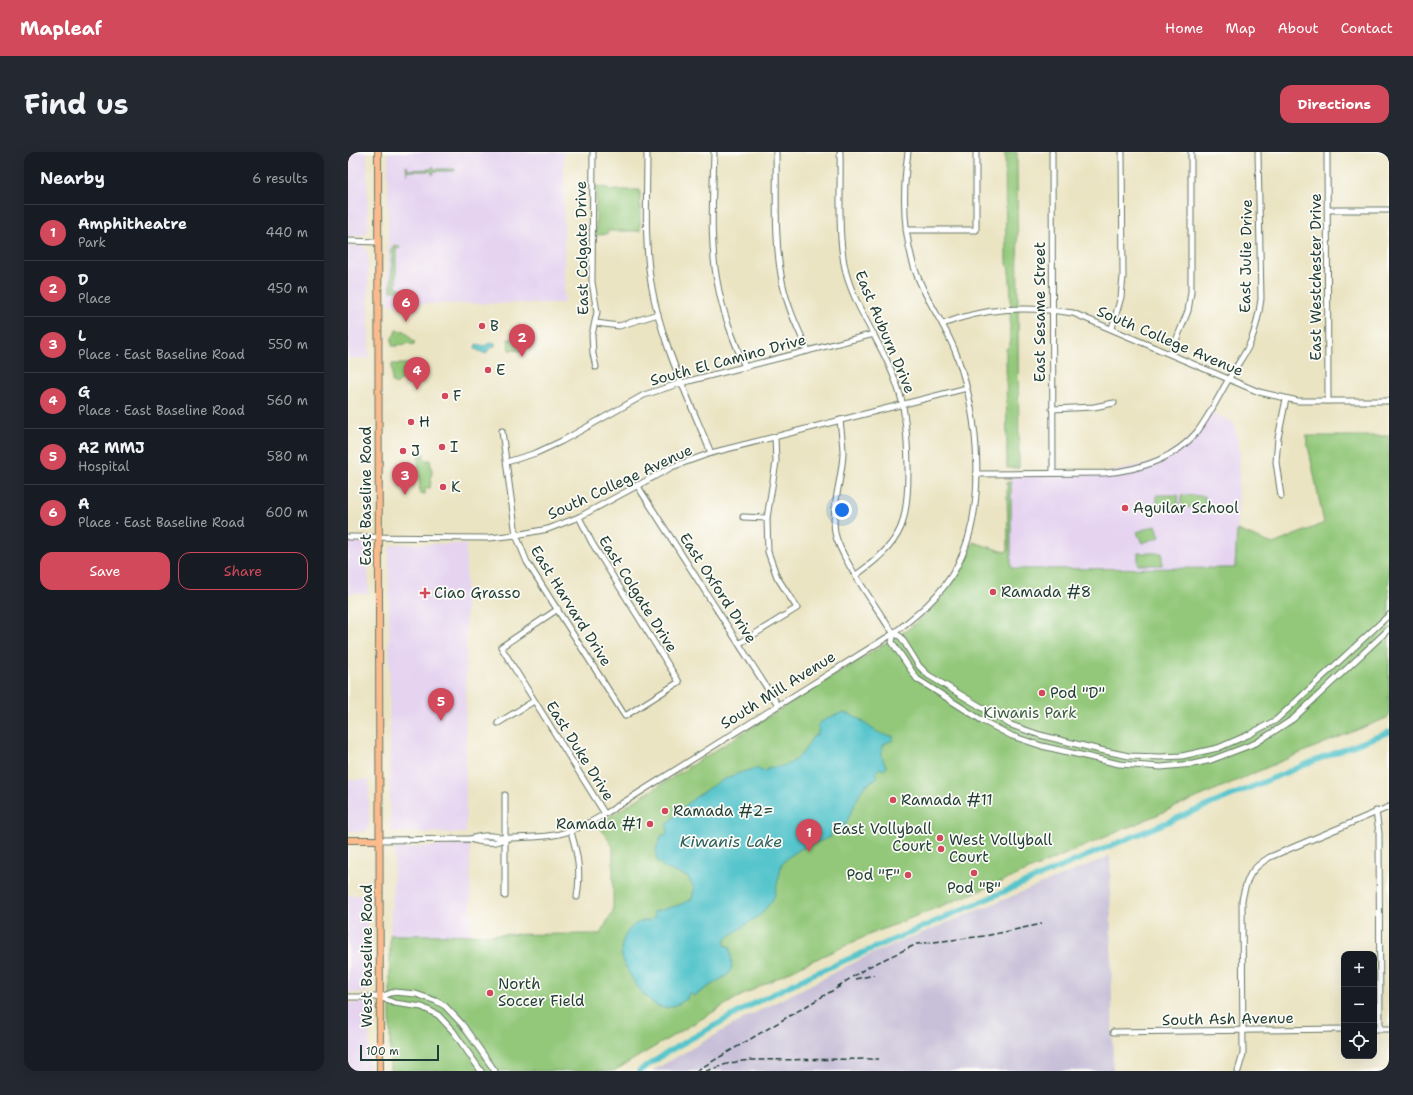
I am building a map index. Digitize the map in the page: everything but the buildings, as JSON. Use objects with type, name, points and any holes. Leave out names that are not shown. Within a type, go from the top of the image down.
[{"type":"main road","name":"East Baseline Road","points":[[378,152],[380,840]]},
{"type":"main road","name":"South Mill Avenue","points":[[348,840],[380,840]]},
{"type":"main road","name":"West Baseline Road","points":[[380,840],[380,1071]]},
{"type":"street","name":"East Colgate Drive","points":[[593,152],[592,282],[597,312],[596,323],[592,335],[593,354],[596,367]]},
{"type":"street","points":[[647,152],[648,240],[651,282],[666,345],[711,453]]},
{"type":"street","points":[[714,152],[713,253],[718,287],[726,320],[744,367]]},
{"type":"street","points":[[776,152],[777,237],[781,276],[791,313],[808,351]]},
{"type":"street","name":"East Auburn Drive","points":[[840,152],[842,251],[853,294],[888,364],[902,405],[906,433],[907,502],[900,527],[889,545],[875,562],[856,575]]},
{"type":"street","name":"South Mill Avenue","points":[[380,840],[469,839],[484,842],[497,842],[505,838],[542,838],[571,832],[605,814],[778,704],[894,633],[931,602],[956,569],[965,549],[971,528],[976,499],[973,414],[957,355],[943,324],[924,291],[913,264],[906,230],[908,152]]},
{"type":"street","points":[[906,230],[976,230],[976,152]]},
{"type":"street","name":"East Sesame Street","points":[[1052,152],[1053,473]]},
{"type":"street","points":[[1112,328],[1121,297],[1123,277],[1122,152]]},
{"type":"street","points":[[1170,353],[1188,311],[1191,292],[1191,152]]},
{"type":"street","name":"East Julie Drive","points":[[976,474],[1105,473],[1124,471],[1152,464],[1175,451],[1196,433],[1211,412],[1229,378],[1250,344],[1258,318],[1261,299],[1258,152]]},
{"type":"street","name":"East Westchester Drive","points":[[1327,152],[1328,401]]},
{"type":"street","points":[[1328,210],[1389,210]]},
{"type":"street","points":[[348,241],[378,242]]},
{"type":"street","name":"South College Avenue","points":[[943,324],[965,315],[991,311],[1053,310],[1073,313],[1112,328],[1260,392],[1286,399],[1389,401]]},
{"type":"street","points":[[596,323],[619,326],[658,314]]},
{"type":"street","name":"South El Camino Drive","points":[[507,462],[536,453],[556,444],[644,396],[681,382],[874,334]]},
{"type":"street","name":"South College Avenue","points":[[348,537],[489,538],[516,535],[552,528],[579,517],[672,467],[711,453],[967,388]]},
{"type":"street","points":[[1281,496],[1276,462],[1278,438],[1286,399]]},
{"type":"street","points":[[1052,409],[1094,407],[1114,403]]},
{"type":"street","points":[[840,420],[843,453],[834,513],[835,533],[841,548],[856,575],[894,633],[901,637],[919,666],[928,675],[1011,725],[1040,735],[1129,756],[1182,756],[1222,747],[1261,729],[1289,709],[1389,615]]},
{"type":"street","name":"East Harvard Drive","points":[[502,431],[516,535],[527,562],[625,716]]},
{"type":"street","points":[[740,643],[797,608],[776,577],[768,552],[766,518],[776,462],[775,437]]},
{"type":"street","name":"East Oxford Drive","points":[[637,485],[778,704]]},
{"type":"street","name":"East Colgate Drive","points":[[579,517],[592,543],[679,682],[625,716]]},
{"type":"street","points":[[743,517],[766,518]]},
{"type":"street","name":"East Duke Drive","points":[[558,609],[501,647],[605,814]]},
{"type":"street","points":[[894,633],[892,642],[917,679],[983,721],[1008,734],[1042,746],[1119,764],[1161,767],[1193,764],[1224,757],[1256,743],[1293,719],[1389,630]]},
{"type":"street","points":[[901,655],[909,649]]},
{"type":"street","points":[[1323,678],[1330,686]]},
{"type":"street","name":"East Duke Drive","points":[[498,723],[534,701]]},
{"type":"street","points":[[1008,734],[1011,725]]},
{"type":"street","points":[[505,795],[505,896]]},
{"type":"street","points":[[1238,1071],[1244,1054],[1242,900],[1249,877],[1256,865],[1270,857],[1376,811],[1389,807]]},
{"type":"street","points":[[1376,811],[1379,833],[1380,1029],[1389,1029]]},
{"type":"street","points":[[571,832],[579,862],[577,897]]},
{"type":"street","points":[[348,997],[380,997],[394,992],[426,996],[445,1006],[462,1024],[495,1071]]},
{"type":"street","points":[[380,997],[394,1003],[422,1007],[438,1015],[454,1031],[481,1071]]},
{"type":"street","name":"South Ash Avenue","points":[[1113,1032],[1244,1029],[1341,1029]]},
{"type":"shaded area","points":[[348,152],[367,152],[368,227],[367,233],[362,236],[348,236]]},
{"type":"shaded area","points":[[388,152],[564,152],[564,303],[388,304]]},
{"type":"shaded area","points":[[348,246],[363,246],[368,251],[369,358],[348,358]]},
{"type":"shaded area","name":"Aguilar School","points":[[1211,412],[1234,423],[1240,453],[1236,568],[1016,569],[1011,567],[1010,473],[1105,473],[1159,461],[1196,433]]},
{"type":"shaded area","points":[[348,542],[361,542],[367,545],[369,594],[348,593]]},
{"type":"shaded area","points":[[395,544],[466,544],[466,833],[396,832],[393,831],[390,826],[389,549]]},
{"type":"shaded area","points":[[348,780],[369,780],[369,825],[368,830],[364,832],[348,831]]},
{"type":"shaded area","points":[[470,844],[471,935],[390,935],[395,849]]},
{"type":"shaded area","points":[[1110,856],[1113,1071],[652,1071],[745,1018],[871,954]]},
{"type":"shaded area","points":[[348,895],[368,895],[369,990],[366,992],[348,993]]},
{"type":"shaded area","points":[[348,1003],[365,1003],[369,1007],[369,1071],[348,1071]]},
{"type":"green space","points":[[1005,152],[1017,152],[1019,468],[1007,468],[1006,349],[1010,345],[1011,301],[1010,278],[1006,259]]},
{"type":"green space","points":[[406,166],[408,170],[431,169],[433,166],[434,169],[455,169],[455,171],[434,171],[433,175],[431,171],[408,171],[407,175]]},
{"type":"green space","points":[[596,186],[608,188],[608,190],[640,190],[640,231],[608,231],[607,234],[596,235]]},
{"type":"green space","points":[[394,245],[399,246],[400,248],[396,249],[396,287],[401,288],[399,291],[391,291],[391,250]]},
{"type":"green space","points":[[396,330],[405,331],[415,343],[413,345],[408,343],[392,346],[392,337],[394,336]]},
{"type":"green space","points":[[508,339],[524,339],[524,351],[509,350]]},
{"type":"green space","points":[[392,364],[416,364],[414,367],[405,369],[402,380],[396,385],[392,382]]},
{"type":"green space","name":"Kiwanis Park","points":[[1306,436],[1389,436],[1389,717],[1310,749],[1001,882],[871,934],[801,966],[735,999],[614,1071],[390,1071],[390,935],[600,934],[613,911],[613,847],[598,824],[907,630],[938,602],[954,580],[968,556],[973,542],[1005,552],[1008,550],[1007,482],[1011,482],[1011,567],[1016,569],[1235,568],[1237,530],[1273,544],[1324,523]]},
{"type":"green space","points":[[424,454],[424,460],[430,460],[432,472],[430,488],[425,488],[425,494],[420,493],[418,456]]},
{"type":"green space","points":[[1157,495],[1178,495],[1178,509],[1157,509]]},
{"type":"green space","points":[[1181,495],[1205,496],[1204,508],[1181,507]]},
{"type":"green space","points":[[1156,525],[1160,537],[1142,543],[1137,532]]},
{"type":"green space","points":[[1138,553],[1162,553],[1162,565],[1138,565]]},
{"type":"water","points":[[491,342],[495,343],[495,346],[489,349],[486,354],[475,349],[476,344],[485,346]]},
{"type":"water","name":"Kiwanis Lake","points":[[842,713],[849,714],[861,720],[878,732],[893,736],[893,740],[884,744],[882,750],[883,759],[887,767],[884,770],[880,768],[875,773],[878,777],[865,786],[860,793],[843,830],[839,832],[836,830],[830,833],[831,837],[802,848],[782,863],[772,901],[760,915],[725,939],[725,946],[730,946],[732,966],[729,974],[694,996],[689,993],[687,999],[676,1005],[664,1008],[651,1002],[632,979],[624,963],[621,950],[624,937],[637,923],[650,921],[655,916],[653,912],[679,905],[692,899],[694,889],[688,877],[665,868],[657,859],[656,853],[658,845],[662,835],[666,835],[668,829],[666,826],[685,806],[720,781],[746,771],[759,768],[760,771],[768,770],[768,767],[784,766],[790,763],[801,755],[813,736],[816,736],[819,729],[817,727],[821,722]]},
{"type":"waterway","points":[[639,1071],[676,1047],[755,1003],[809,976],[1103,849],[1314,761],[1389,732]]},
{"type":"railway","points":[[837,987],[868,967],[917,944],[985,936],[1042,924]]},
{"type":"railway","points":[[855,979],[874,975]]},
{"type":"railway","points":[[696,1071],[842,985]]},
{"type":"railway","points":[[706,1071],[730,1063],[749,1060],[879,1059]]},
{"type":"place","name":"A","points":[[406,322]]},
{"type":"place","name":"B","points":[[482,326]]},
{"type":"place","name":"D","points":[[522,357]]},
{"type":"place","name":"E","points":[[488,370]]},
{"type":"place","name":"G","points":[[417,390]]},
{"type":"place","name":"F","points":[[445,396]]},
{"type":"place","name":"H","points":[[411,422]]},
{"type":"place","name":"I","points":[[442,447]]},
{"type":"place","name":"J","points":[[403,451]]},
{"type":"place","name":"K","points":[[443,487]]},
{"type":"place","name":"L","points":[[405,495]]},
{"type":"place","name":"Aguilar School","points":[[1125,508]]},
{"type":"place","name":"Ramada #8","points":[[993,592]]},
{"type":"place","name":"Ciao Grasso","points":[[425,593]]},
{"type":"place","name":"Pod \"D\"","points":[[1042,693]]},
{"type":"place","name":"AZ MMJ","points":[[441,721]]},
{"type":"place","name":"Ramada #11","points":[[893,800]]},
{"type":"place","name":"Ramada #2=","points":[[665,811]]},
{"type":"place","name":"Ramada #1","points":[[650,824]]},
{"type":"place","name":"East Vollyball Court","points":[[940,838]]},
{"type":"place","name":"West Vollyball Court","points":[[941,849]]},
{"type":"place","name":"Amphitheatre","points":[[809,852]]},
{"type":"place","name":"Pod \"B\"","points":[[974,873]]},
{"type":"place","name":"Pod \"F\"","points":[[908,875]]},
{"type":"place","name":"North Soccer Field","points":[[490,993]]}]
